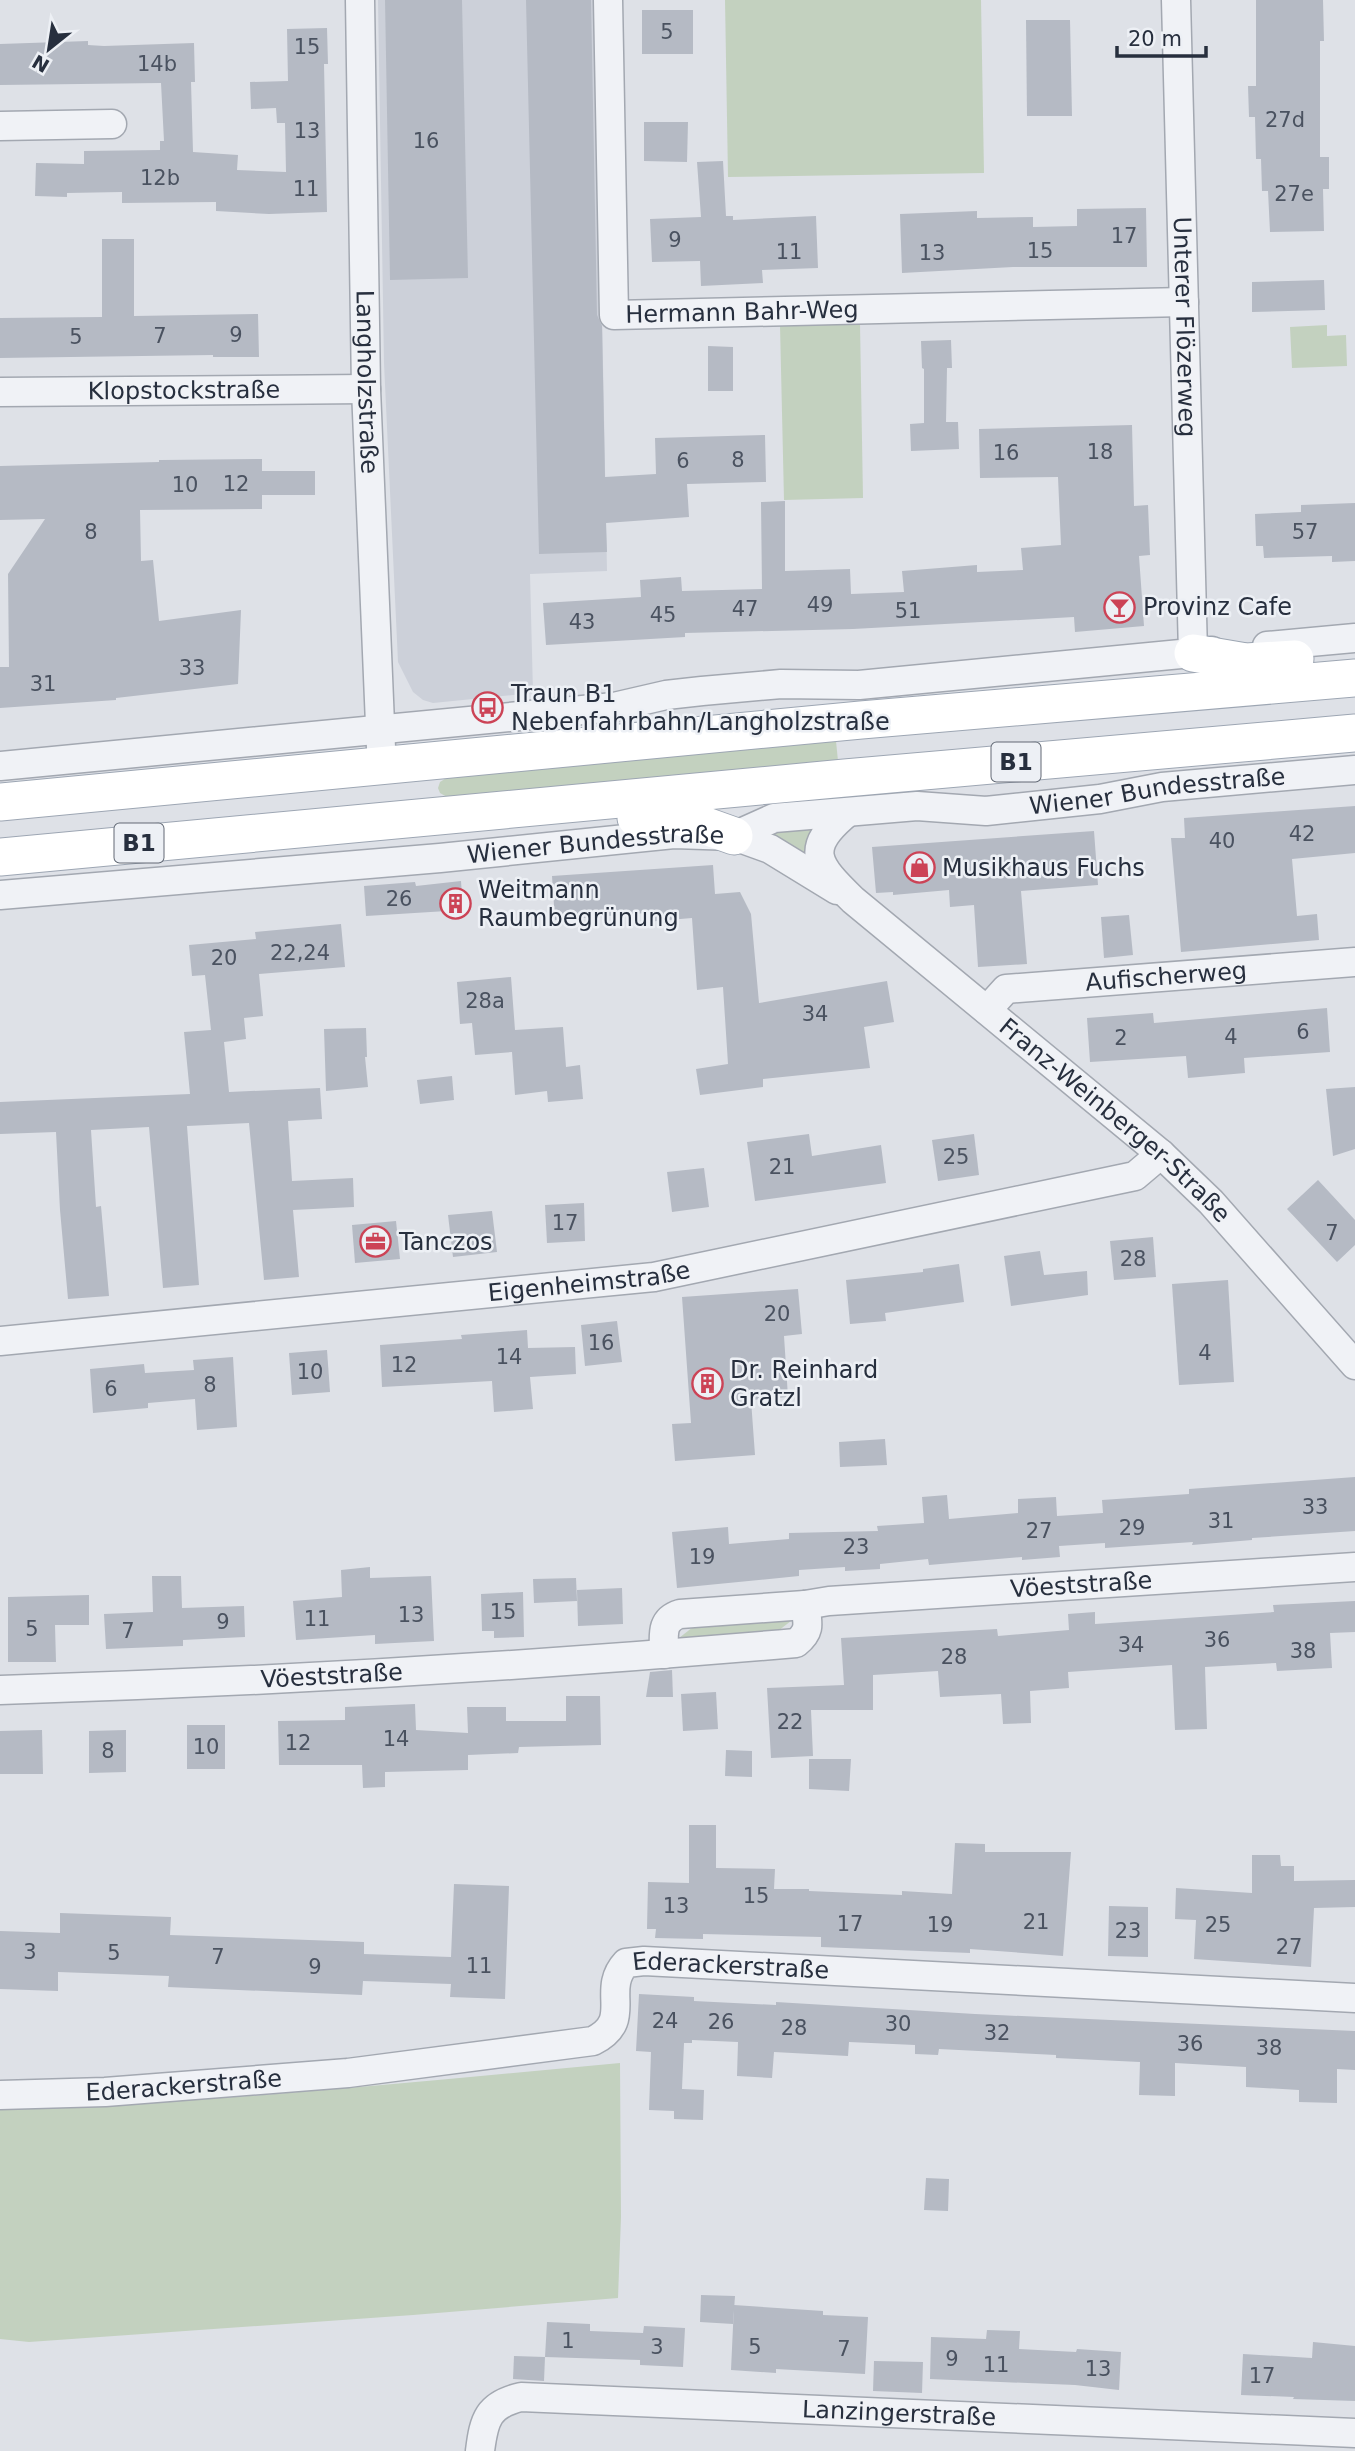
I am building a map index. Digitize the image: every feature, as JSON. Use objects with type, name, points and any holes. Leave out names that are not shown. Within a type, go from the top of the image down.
[{"type":"main road","points":[[1193,653],[1246,662],[1355,656]]},
{"type":"main road","name":"B1","points":[[0,802],[381,747],[848,721],[1355,678]]},
{"type":"main road","name":"Wiener Bundesstraße","points":[[0,857],[1355,733]]},
{"type":"main road","points":[[278,830],[403,835],[674,815],[734,836]]},
{"type":"street","name":"Langholzstraße","points":[[360,0],[366,389],[381,747]]},
{"type":"street","name":"Hermann Bahr-Weg","points":[[608,0],[614,315],[1184,302]]},
{"type":"street","name":"Unterer Flözerweg","points":[[1176,0],[1193,653]]},
{"type":"street","points":[[0,126],[112,124]]},
{"type":"street","name":"Klopstockstraße","points":[[0,392],[366,389]]},
{"type":"street","points":[[0,766],[381,747],[614,708],[666,695],[781,684],[859,685],[1355,638]]},
{"type":"street","name":"Wiener Bundesstraße","points":[[0,895],[440,858],[674,834],[734,836],[774,818],[917,806],[986,811],[1100,799],[1162,787],[1355,770]]},
{"type":"street","name":"Franz-Weinberger-Straße","points":[[848,812],[823,835],[820,852],[822,866],[829,877],[853,900],[1161,1154],[1211,1202],[1355,1365]]},
{"type":"street","name":"Franz-Weinberger-Straße","points":[[734,836],[770,849],[853,900]]},
{"type":"street","name":"Aufischerweg","points":[[987,1010],[1006,989],[1355,961]]},
{"type":"street","name":"Eigenheimstraße","points":[[0,1341],[654,1277],[1135,1176],[1161,1154]]},
{"type":"street","name":"Vöeststraße","points":[[664,1654],[663,1632],[666,1623],[671,1617],[680,1614],[829,1601],[1355,1567]]},
{"type":"street","name":"Vöeststraße","points":[[0,1690],[165,1685],[664,1654],[796,1643],[805,1636],[808,1625],[806,1605]]},
{"type":"street","name":"Ederackerstraße","points":[[0,2095],[105,2092],[348,2073],[593,2041],[607,2034],[614,2024],[618,1971],[625,1963],[644,1961],[1355,1998]]},
{"type":"street","name":"Lanzingerstraße","points":[[480,2451],[482,2428],[490,2413],[502,2402],[521,2397],[1355,2432]]},
{"type":"shaded area","points":[[378,0],[596,0],[607,571],[530,574],[533,693],[433,703],[423,700],[413,692],[398,662],[384,363]]},
{"type":"green space","points":[[725,0],[981,0],[984,173],[728,177]]},
{"type":"green space","points":[[860,324],[863,498],[784,500],[780,325]]},
{"type":"green space","points":[[1327,325],[1327,336],[1346,335],[1347,366],[1292,368],[1290,327]]},
{"type":"green space","points":[[836,741],[838,761],[447,797],[440,793],[438,788],[440,782],[448,777]]},
{"type":"green space","points":[[821,822],[810,861],[771,835],[776,828]]},
{"type":"green space","points":[[789,1619],[791,1621],[774,1634],[680,1641],[679,1638],[693,1627]]},
{"type":"green space","points":[[620,2063],[621,2217],[618,2298],[29,2342],[0,2339],[0,2109],[233,2097]]},
{"type":"building","points":[[385,0],[462,0],[468,278],[390,280]]},
{"type":"building","points":[[526,0],[591,0],[597,315],[602,326],[605,477],[656,474],[655,438],[765,435],[766,482],[687,484],[689,517],[606,523],[607,552],[539,554]]},
{"type":"building","points":[[1256,0],[1323,0],[1324,41],[1320,41],[1320,157],[1329,157],[1329,189],[1323,189],[1324,231],[1270,232],[1268,191],[1262,191],[1261,159],[1256,159],[1255,117],[1249,117],[1248,86],[1256,86]]},
{"type":"building","points":[[642,10],[693,10],[693,54],[642,54]]},
{"type":"building","points":[[1026,20],[1070,20],[1072,116],[1027,116]]},
{"type":"building","points":[[327,28],[328,64],[324,64],[327,212],[269,214],[216,211],[216,202],[122,203],[122,192],[67,193],[67,197],[35,196],[36,163],[84,164],[84,151],[160,150],[160,141],[164,141],[161,83],[0,85],[0,44],[88,41],[88,45],[104,46],[194,43],[195,82],[191,82],[193,152],[238,155],[237,170],[286,172],[285,123],[277,123],[276,108],[251,109],[250,82],[288,81],[287,29]]},
{"type":"building","points":[[644,122],[688,122],[687,162],[644,161]]},
{"type":"building","points":[[723,161],[726,216],[733,216],[733,220],[816,216],[818,268],[762,270],[763,283],[701,286],[700,261],[652,262],[650,219],[701,217],[697,162]]},
{"type":"building","points":[[1146,208],[1147,267],[1013,267],[902,273],[900,214],[977,211],[977,218],[1033,217],[1033,227],[1077,226],[1077,209]]},
{"type":"building","points":[[102,239],[134,239],[134,316],[258,314],[259,357],[213,355],[0,358],[0,318],[102,317]]},
{"type":"building","points":[[1324,280],[1325,310],[1252,312],[1252,282]]},
{"type":"building","points":[[951,340],[952,368],[947,368],[946,422],[958,422],[959,449],[911,451],[910,424],[924,423],[921,341]]},
{"type":"building","points":[[708,346],[733,347],[733,391],[708,391]]},
{"type":"building","points":[[1132,425],[1134,506],[1148,505],[1150,555],[1139,556],[1144,626],[1075,632],[1074,617],[853,629],[685,633],[685,637],[546,645],[543,603],[641,597],[640,580],[681,577],[682,591],[762,589],[761,502],[785,501],[785,571],[850,569],[851,594],[904,592],[902,571],[977,565],[977,572],[1023,570],[1021,548],[1061,545],[1058,477],[980,478],[979,429]]},
{"type":"building","points":[[262,459],[262,471],[315,471],[315,495],[262,495],[262,509],[140,510],[141,561],[153,560],[159,621],[241,610],[238,684],[116,700],[0,708],[0,667],[9,667],[8,574],[45,519],[0,520],[0,466]]},
{"type":"building","points":[[1355,503],[1355,561],[1332,562],[1332,556],[1264,558],[1263,546],[1256,546],[1255,514],[1301,512],[1301,505]]},
{"type":"building","points":[[1355,806],[1355,853],[1292,859],[1297,916],[1317,914],[1319,940],[1181,952],[1171,838],[1185,838],[1184,818]]},
{"type":"building","points":[[1094,831],[1098,885],[1021,891],[1027,964],[978,967],[974,905],[950,907],[949,890],[893,895],[893,892],[876,893],[872,847]]},
{"type":"building","points":[[713,865],[715,894],[740,892],[751,914],[759,1003],[887,981],[894,1022],[864,1027],[870,1068],[763,1079],[763,1087],[700,1095],[696,1069],[728,1064],[723,987],[697,990],[692,918],[646,922],[646,913],[555,920],[552,876]]},
{"type":"building","points":[[461,881],[463,910],[366,916],[364,886],[415,882],[416,886]]},
{"type":"building","points":[[1129,915],[1133,955],[1104,958],[1101,917]]},
{"type":"building","points":[[341,924],[345,967],[259,974],[263,1016],[244,1018],[246,1039],[224,1042],[229,1092],[320,1088],[322,1119],[288,1121],[292,1181],[353,1178],[354,1207],[293,1210],[299,1277],[264,1280],[249,1123],[187,1126],[199,1285],[163,1288],[149,1127],[91,1130],[96,1207],[101,1206],[109,1296],[68,1299],[56,1132],[0,1134],[0,1102],[190,1094],[184,1032],[211,1030],[205,975],[192,976],[189,945],[256,939],[255,932]]},
{"type":"building","points":[[511,977],[515,1030],[563,1027],[566,1067],[580,1065],[583,1099],[548,1102],[547,1091],[515,1095],[512,1052],[475,1055],[472,1023],[460,1024],[457,982]]},
{"type":"building","points":[[1327,1008],[1330,1052],[1244,1058],[1245,1073],[1188,1078],[1186,1056],[1090,1062],[1087,1018],[1153,1013],[1154,1023]]},
{"type":"building","points":[[366,1028],[368,1087],[326,1091],[324,1029]]},
{"type":"building","points":[[452,1076],[454,1100],[420,1104],[417,1080]]},
{"type":"building","points":[[1355,1087],[1355,1149],[1333,1156],[1326,1089]]},
{"type":"building","points":[[809,1134],[812,1156],[881,1145],[886,1183],[755,1201],[747,1142]]},
{"type":"building","points":[[974,1134],[979,1175],[938,1181],[932,1140]]},
{"type":"building","points":[[704,1168],[709,1207],[672,1212],[667,1172]]},
{"type":"building","points":[[1318,1180],[1355,1220],[1355,1245],[1337,1262],[1287,1209]]},
{"type":"building","points":[[584,1203],[585,1241],[547,1243],[545,1205]]},
{"type":"building","points":[[492,1211],[497,1252],[453,1257],[448,1215]]},
{"type":"building","name":"Tanczos","points":[[396,1221],[400,1259],[355,1263],[352,1225]]},
{"type":"building","points":[[1153,1237],[1156,1277],[1114,1280],[1110,1241]]},
{"type":"building","points":[[1040,1251],[1044,1275],[1087,1271],[1088,1295],[1011,1306],[1004,1256]]},
{"type":"building","points":[[959,1264],[964,1302],[885,1313],[886,1321],[850,1324],[846,1280],[923,1272],[923,1269]]},
{"type":"building","points":[[1228,1280],[1234,1382],[1179,1385],[1172,1284]]},
{"type":"building","points":[[798,1289],[802,1334],[784,1336],[788,1397],[751,1400],[755,1455],[675,1461],[672,1424],[691,1423],[682,1297]]},
{"type":"building","points":[[617,1321],[622,1362],[585,1366],[581,1325]]},
{"type":"building","points":[[527,1330],[528,1348],[575,1347],[576,1374],[530,1377],[533,1409],[494,1412],[492,1381],[382,1387],[380,1345],[462,1339],[461,1335]]},
{"type":"building","points":[[327,1350],[330,1392],[292,1395],[289,1353]]},
{"type":"building","points":[[233,1357],[237,1427],[197,1430],[195,1399],[148,1403],[148,1408],[93,1413],[90,1369],[144,1364],[145,1373],[194,1370],[193,1360]]},
{"type":"building","points":[[885,1439],[887,1465],[840,1467],[839,1442]]},
{"type":"building","points":[[1355,1477],[1355,1531],[1192,1545],[1193,1542],[1105,1548],[1105,1543],[1059,1546],[1060,1557],[1022,1560],[1022,1557],[929,1565],[928,1559],[880,1564],[880,1569],[845,1571],[845,1567],[799,1570],[799,1576],[677,1588],[672,1532],[728,1527],[729,1544],[789,1539],[789,1533],[878,1531],[877,1526],[924,1523],[922,1497],[947,1495],[949,1519],[1018,1513],[1018,1499],[1056,1497],[1057,1516],[1103,1513],[1102,1500],[1189,1494],[1189,1489]]},
{"type":"building","points":[[370,1567],[370,1578],[431,1576],[434,1641],[375,1644],[375,1635],[296,1640],[293,1601],[342,1597],[341,1570]]},
{"type":"building","points":[[152,1576],[181,1576],[182,1608],[244,1606],[245,1637],[183,1640],[183,1646],[106,1649],[104,1614],[153,1612]]},
{"type":"building","points":[[576,1578],[577,1601],[534,1603],[533,1579]]},
{"type":"building","points":[[622,1588],[623,1624],[578,1626],[577,1590]]},
{"type":"building","points":[[523,1592],[524,1637],[494,1638],[494,1631],[482,1631],[481,1594]]},
{"type":"building","points":[[89,1595],[89,1625],[55,1625],[56,1662],[8,1662],[8,1597]]},
{"type":"building","points":[[1355,1601],[1355,1632],[1330,1633],[1332,1668],[1277,1671],[1276,1663],[1205,1667],[1207,1729],[1175,1730],[1172,1665],[1068,1672],[1069,1688],[1030,1691],[1031,1723],[1003,1724],[1001,1694],[940,1697],[938,1671],[873,1675],[873,1710],[811,1710],[813,1756],[771,1758],[767,1688],[844,1685],[841,1638],[997,1629],[998,1636],[1069,1630],[1068,1614],[1095,1612],[1095,1624],[1274,1612],[1273,1605]]},
{"type":"building","points":[[672,1670],[673,1697],[646,1697],[650,1672]]},
{"type":"building","points":[[716,1692],[718,1729],[683,1731],[681,1694]]},
{"type":"building","points":[[566,1696],[600,1696],[601,1745],[519,1747],[518,1753],[468,1755],[468,1770],[385,1772],[385,1787],[363,1788],[362,1765],[279,1765],[278,1721],[345,1720],[345,1707],[415,1704],[416,1730],[468,1733],[467,1707],[506,1707],[506,1721],[566,1721]]},
{"type":"building","points":[[187,1725],[225,1725],[225,1769],[187,1769]]},
{"type":"building","points":[[42,1730],[43,1774],[0,1774],[0,1731]]},
{"type":"building","points":[[126,1730],[126,1772],[89,1773],[89,1731]]},
{"type":"building","points":[[726,1750],[752,1751],[752,1777],[725,1776]]},
{"type":"building","points":[[809,1759],[851,1759],[849,1791],[809,1789]]},
{"type":"building","points":[[689,1825],[716,1825],[716,1868],[775,1869],[774,1889],[902,1895],[902,1891],[952,1894],[955,1843],[985,1844],[985,1852],[1071,1852],[1063,1956],[970,1949],[970,1953],[821,1947],[821,1937],[703,1934],[703,1939],[655,1938],[656,1929],[647,1929],[648,1882],[689,1883]]},
{"type":"building","points":[[1252,1855],[1280,1855],[1281,1866],[1294,1866],[1294,1881],[1355,1880],[1355,1907],[1314,1908],[1311,1967],[1194,1959],[1196,1920],[1175,1919],[1176,1888],[1252,1893]]},
{"type":"building","points":[[454,1884],[509,1886],[505,1999],[450,1997],[451,1984],[363,1981],[362,1995],[168,1987],[169,1976],[58,1972],[58,1991],[0,1989],[0,1931],[60,1933],[60,1913],[171,1917],[170,1935],[364,1942],[364,1954],[451,1957]]},
{"type":"building","points":[[1109,1906],[1148,1907],[1148,1957],[1108,1956]]},
{"type":"building","points":[[639,1994],[694,1997],[694,2001],[776,2005],[776,2002],[1355,2031],[1355,2070],[1337,2069],[1337,2103],[1299,2102],[1299,2090],[1246,2087],[1246,2067],[1175,2063],[1175,2096],[1139,2095],[1140,2062],[939,2049],[938,2055],[915,2054],[915,2045],[849,2042],[848,2056],[774,2052],[772,2078],[737,2076],[738,2042],[692,2040],[692,2043],[684,2043],[682,2089],[704,2090],[703,2120],[674,2119],[674,2111],[649,2110],[651,2052],[636,2051]]},
{"type":"building","points":[[926,2178],[949,2179],[948,2211],[924,2210]]},
{"type":"building","points":[[701,2295],[735,2296],[733,2324],[700,2322]]},
{"type":"building","points":[[734,2305],[868,2317],[865,2374],[776,2369],[776,2373],[731,2370]]},
{"type":"building","points":[[547,2322],[590,2324],[590,2331],[643,2333],[644,2326],[685,2328],[683,2367],[640,2365],[640,2360],[545,2357]]},
{"type":"building","points":[[987,2330],[1020,2331],[1019,2349],[1121,2352],[1119,2390],[1075,2385],[930,2379],[931,2337],[986,2339]]},
{"type":"building","points":[[1313,2342],[1355,2346],[1355,2401],[1241,2395],[1243,2354],[1312,2358]]},
{"type":"building","points":[[514,2356],[545,2357],[544,2381],[513,2379]]},
{"type":"building","points":[[874,2361],[923,2362],[922,2393],[873,2391]]},
{"type":"place","name":"Provinz Cafe","points":[[1120,607]]},
{"type":"place","name":"Traun B1 Nebenfahrbahn/Langholzstraße","points":[[488,708]]},
{"type":"place","name":"Musikhaus Fuchs","points":[[919,868]]},
{"type":"place","name":"Weitmann Raumbegrünung","points":[[455,904]]},
{"type":"place","name":"Tanczos","points":[[376,1242]]},
{"type":"place","name":"Dr. Reinhard Gratzl","points":[[707,1384]]}]
